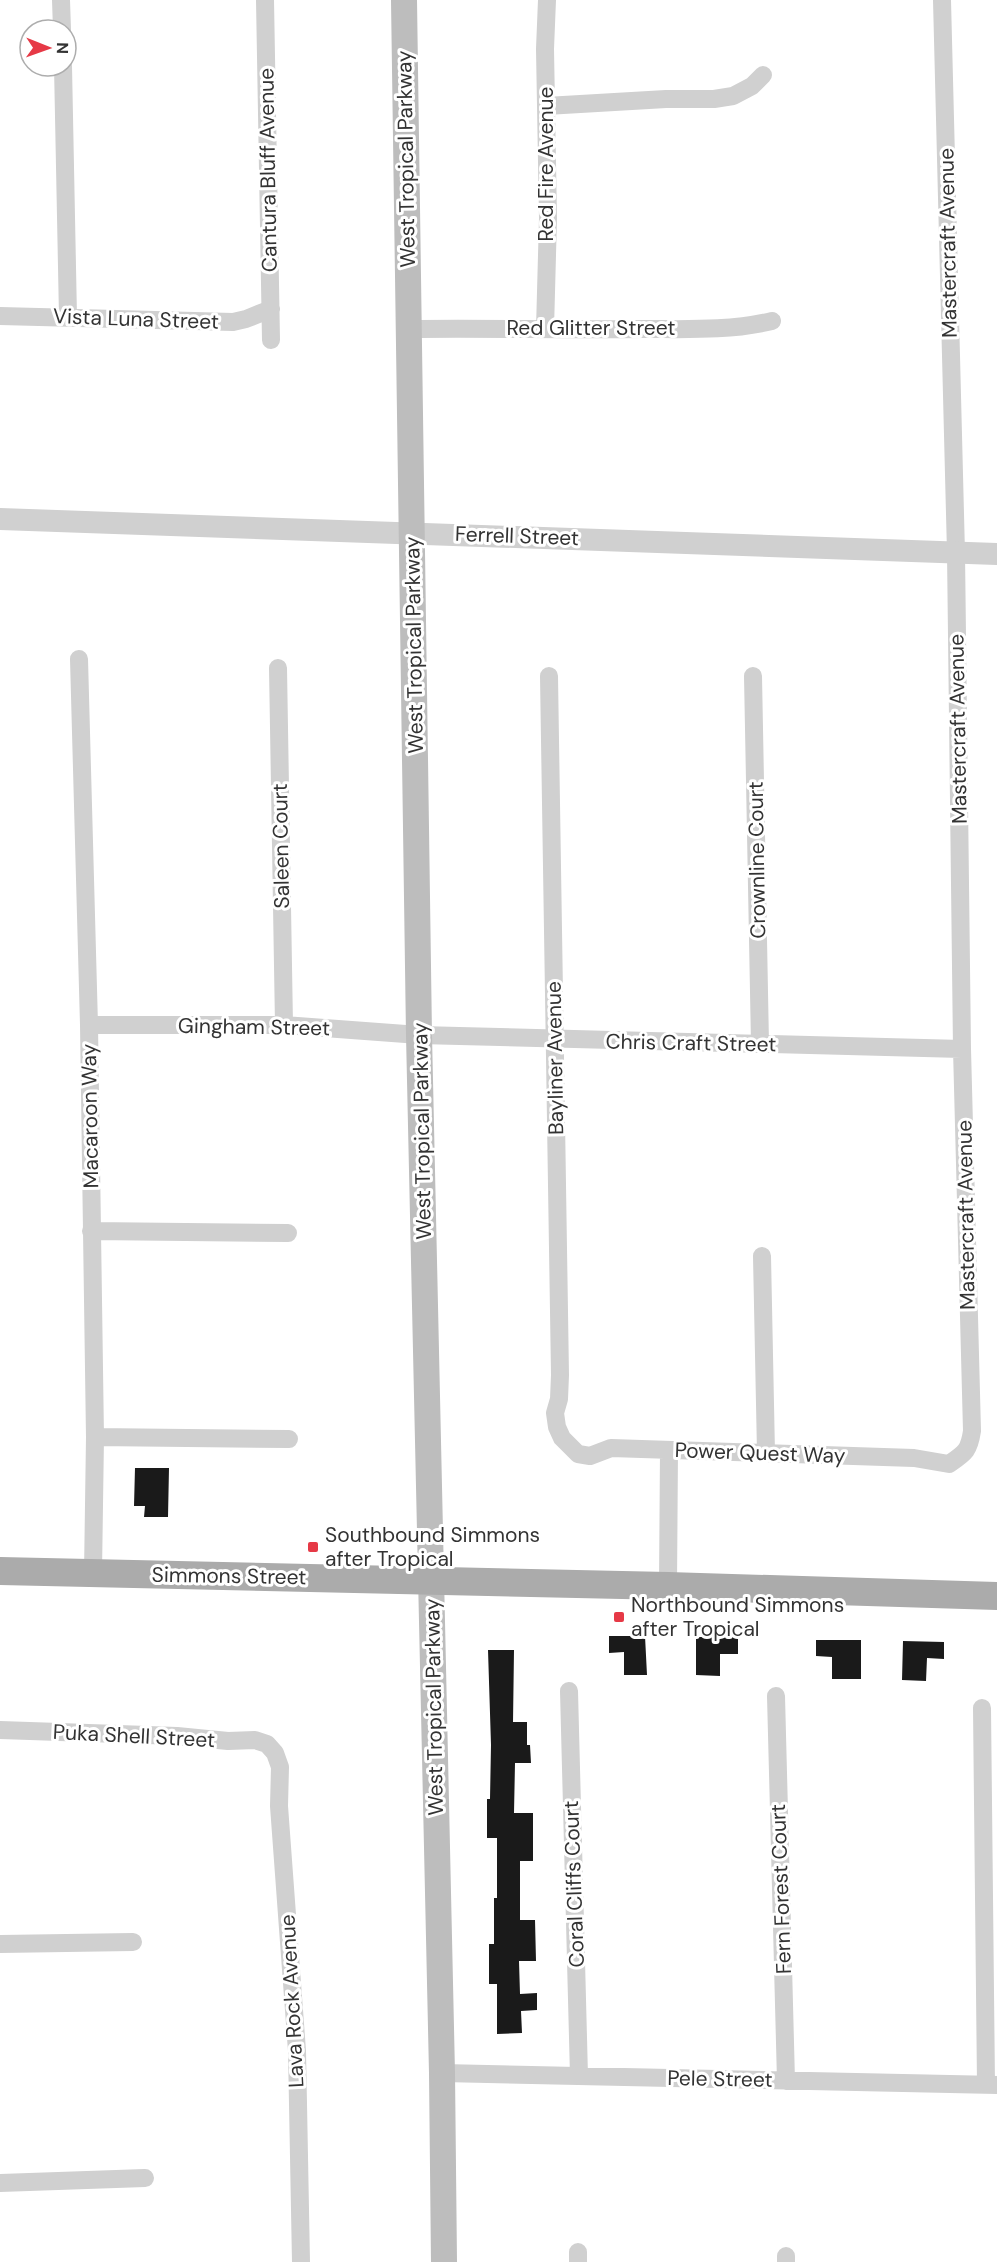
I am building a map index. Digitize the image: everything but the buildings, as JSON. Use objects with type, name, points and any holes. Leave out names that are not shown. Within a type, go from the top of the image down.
[{"type":"main road","name":"West Tropical Parkway","points":[[404,0],[419,1035],[432,1582],[444,2262]]},
{"type":"main road","name":"Simmons Street","points":[[0,1571],[997,1596]]},
{"type":"street","points":[[61,0],[62,18]]},
{"type":"street","name":"Cantura Bluff Avenue","points":[[265,0],[271,340]]},
{"type":"street","name":"Red Fire Avenue","points":[[545,329],[548,218],[545,49],[548,0]]},
{"type":"street","name":"Mastercraft Avenue","points":[[942,0],[956,553],[963,1049],[972,1431],[970,1447],[962,1455]]},
{"type":"street","points":[[546,106],[666,99],[714,99],[733,96],[752,86],[763,75]]},
{"type":"street","points":[[63,78],[68,317]]},
{"type":"street","name":"Vista Luna Street","points":[[0,316],[232,322],[271,309]]},
{"type":"street","name":"Red Glitter Street","points":[[409,329],[713,329],[753,326],[772,321]]},
{"type":"street","name":"Ferrell Street","points":[[0,519],[997,554]]},
{"type":"street","name":"Macaroon Way","points":[[79,659],[89,1025],[95,1437],[93,1573]]},
{"type":"street","name":"Saleen Court","points":[[278,668],[284,1025]]},
{"type":"street","name":"Bayliner Avenue","points":[[549,675],[560,1375],[559,1399],[555,1413],[557,1427],[562,1438]]},
{"type":"street","name":"Crownline Court","points":[[753,676],[760,1044]]},
{"type":"street","name":"Gingham Street","points":[[89,1025],[284,1025],[419,1035]]},
{"type":"street","name":"Chris Craft Street","points":[[419,1035],[963,1049]]},
{"type":"street","points":[[91,1231],[288,1233]]},
{"type":"street","points":[[762,1256],[766,1453]]},
{"type":"street","points":[[95,1437],[289,1438]]},
{"type":"street","name":"Power Quest Way","points":[[562,1438],[578,1454],[590,1456],[611,1448],[914,1458],[949,1464],[962,1455]]},
{"type":"street","points":[[668,1586],[669,1450]]},
{"type":"street","name":"Coral Cliffs Court","points":[[569,1691],[579,2076]]},
{"type":"street","name":"Fern Forest Court","points":[[776,1696],[786,2081]]},
{"type":"street","points":[[982,1707],[992,2085]]},
{"type":"street","name":"Puka Shell Street","points":[[0,1730],[177,1736],[228,1741],[255,1740],[267,1744]]},
{"type":"street","name":"Lava Rock Avenue","points":[[267,1744],[275,1753],[280,1767],[279,1806],[297,2051],[301,2262]]},
{"type":"street","points":[[0,1944],[133,1942]]},
{"type":"street","name":"Pele Street","points":[[442,2073],[992,2085]]},
{"type":"street","points":[[0,2183],[145,2178]]},
{"type":"place","name":"Southbound Simmons after Tropical","points":[[313,1547]]},
{"type":"place","name":"Northbound Simmons after Tropical","points":[[619,1617]]}]
